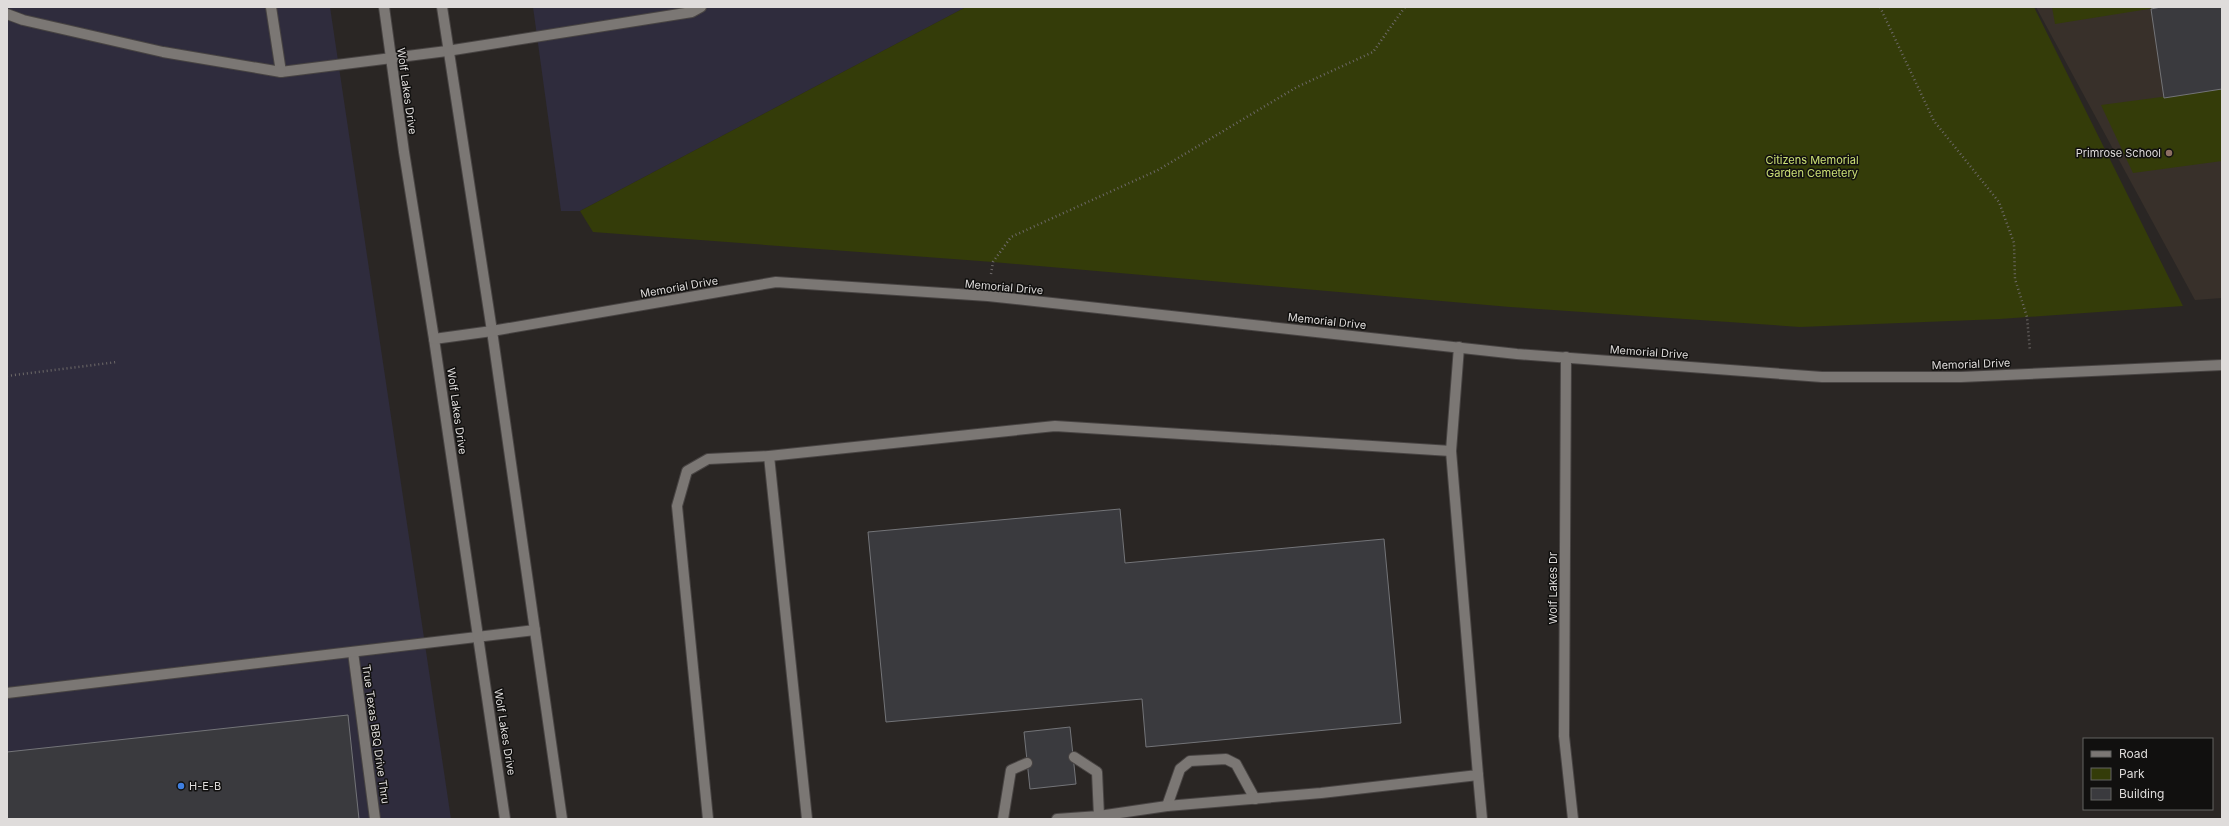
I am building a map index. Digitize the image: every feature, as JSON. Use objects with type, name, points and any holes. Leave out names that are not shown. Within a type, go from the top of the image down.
[{"type":"street","points":[[271,7],[280,72]]},
{"type":"street","name":"Wolf Lakes Drive","points":[[384,7],[389,57],[434,339],[506,819]]},
{"type":"street","points":[[442,7],[447,51],[492,331],[562,819]]},
{"type":"street","points":[[7,14],[23,20],[163,52],[280,72],[389,57],[447,51],[692,12],[701,7]]},
{"type":"street","name":"Memorial Drive","points":[[434,339],[492,331],[776,282],[988,296],[1458,347],[1822,377],[1960,377],[2222,364]]},
{"type":"street","points":[[1458,347],[1451,451],[1482,819]]},
{"type":"street","name":"Wolf Lakes Dr","points":[[1566,357],[1564,736],[1573,819]]},
{"type":"street","points":[[708,819],[676,506],[686,472],[708,459],[769,456],[1055,426],[1451,451]]},
{"type":"street","points":[[769,456],[807,819]]},
{"type":"street","points":[[7,693],[535,630]]},
{"type":"street","name":"True Texas BBQ Drive Thru","points":[[353,652],[375,819]]},
{"type":"street","points":[[1074,757],[1098,772],[1099,818]]},
{"type":"street","points":[[1167,806],[1180,769],[1190,761],[1226,759],[1236,764],[1255,798]]},
{"type":"street","points":[[1002,819],[1011,770],[1027,763]]},
{"type":"street","points":[[1057,819],[1099,818],[1167,806],[1478,775]]},
{"type":"path","points":[[988,296],[993,262],[1011,237],[1158,170],[1297,87],[1373,52],[1405,7]]},
{"type":"path","points":[[1880,7],[1934,121],[1999,202],[2014,243],[2015,280],[2027,317],[2032,374]]},
{"type":"path","points":[[8,376],[117,362]]},
{"type":"shaded area","points":[[7,7],[330,7],[451,819],[7,819]]},
{"type":"shaded area","points":[[533,7],[966,7],[580,211],[561,211]]},
{"type":"shaded area","name":"Primrose School","points":[[2036,7],[2222,7],[2222,298],[2195,300]]},
{"type":"green space","name":"Citizens Memorial Garden Cemetery","points":[[966,7],[2034,7],[2183,306],[2000,319],[1800,327],[1510,307],[993,262],[593,232],[580,211]]},
{"type":"green space","points":[[2052,7],[2161,7],[2055,24]]},
{"type":"green space","points":[[2222,89],[2222,161],[2133,173],[2101,105]]},
{"type":"building","points":[[2161,7],[2222,7],[2222,89],[2164,98],[2151,9]]},
{"type":"building","points":[[1120,509],[1125,563],[1384,539],[1401,723],[1146,747],[1142,699],[886,722],[868,532]]},
{"type":"building","name":"H-E-B","points":[[348,715],[359,819],[7,819],[7,752]]},
{"type":"building","points":[[1070,727],[1076,784],[1030,789],[1024,732]]},
{"type":"place","name":"Primrose School","points":[[2169,153]]},
{"type":"place","name":"H-E-B","points":[[181,786]]}]
